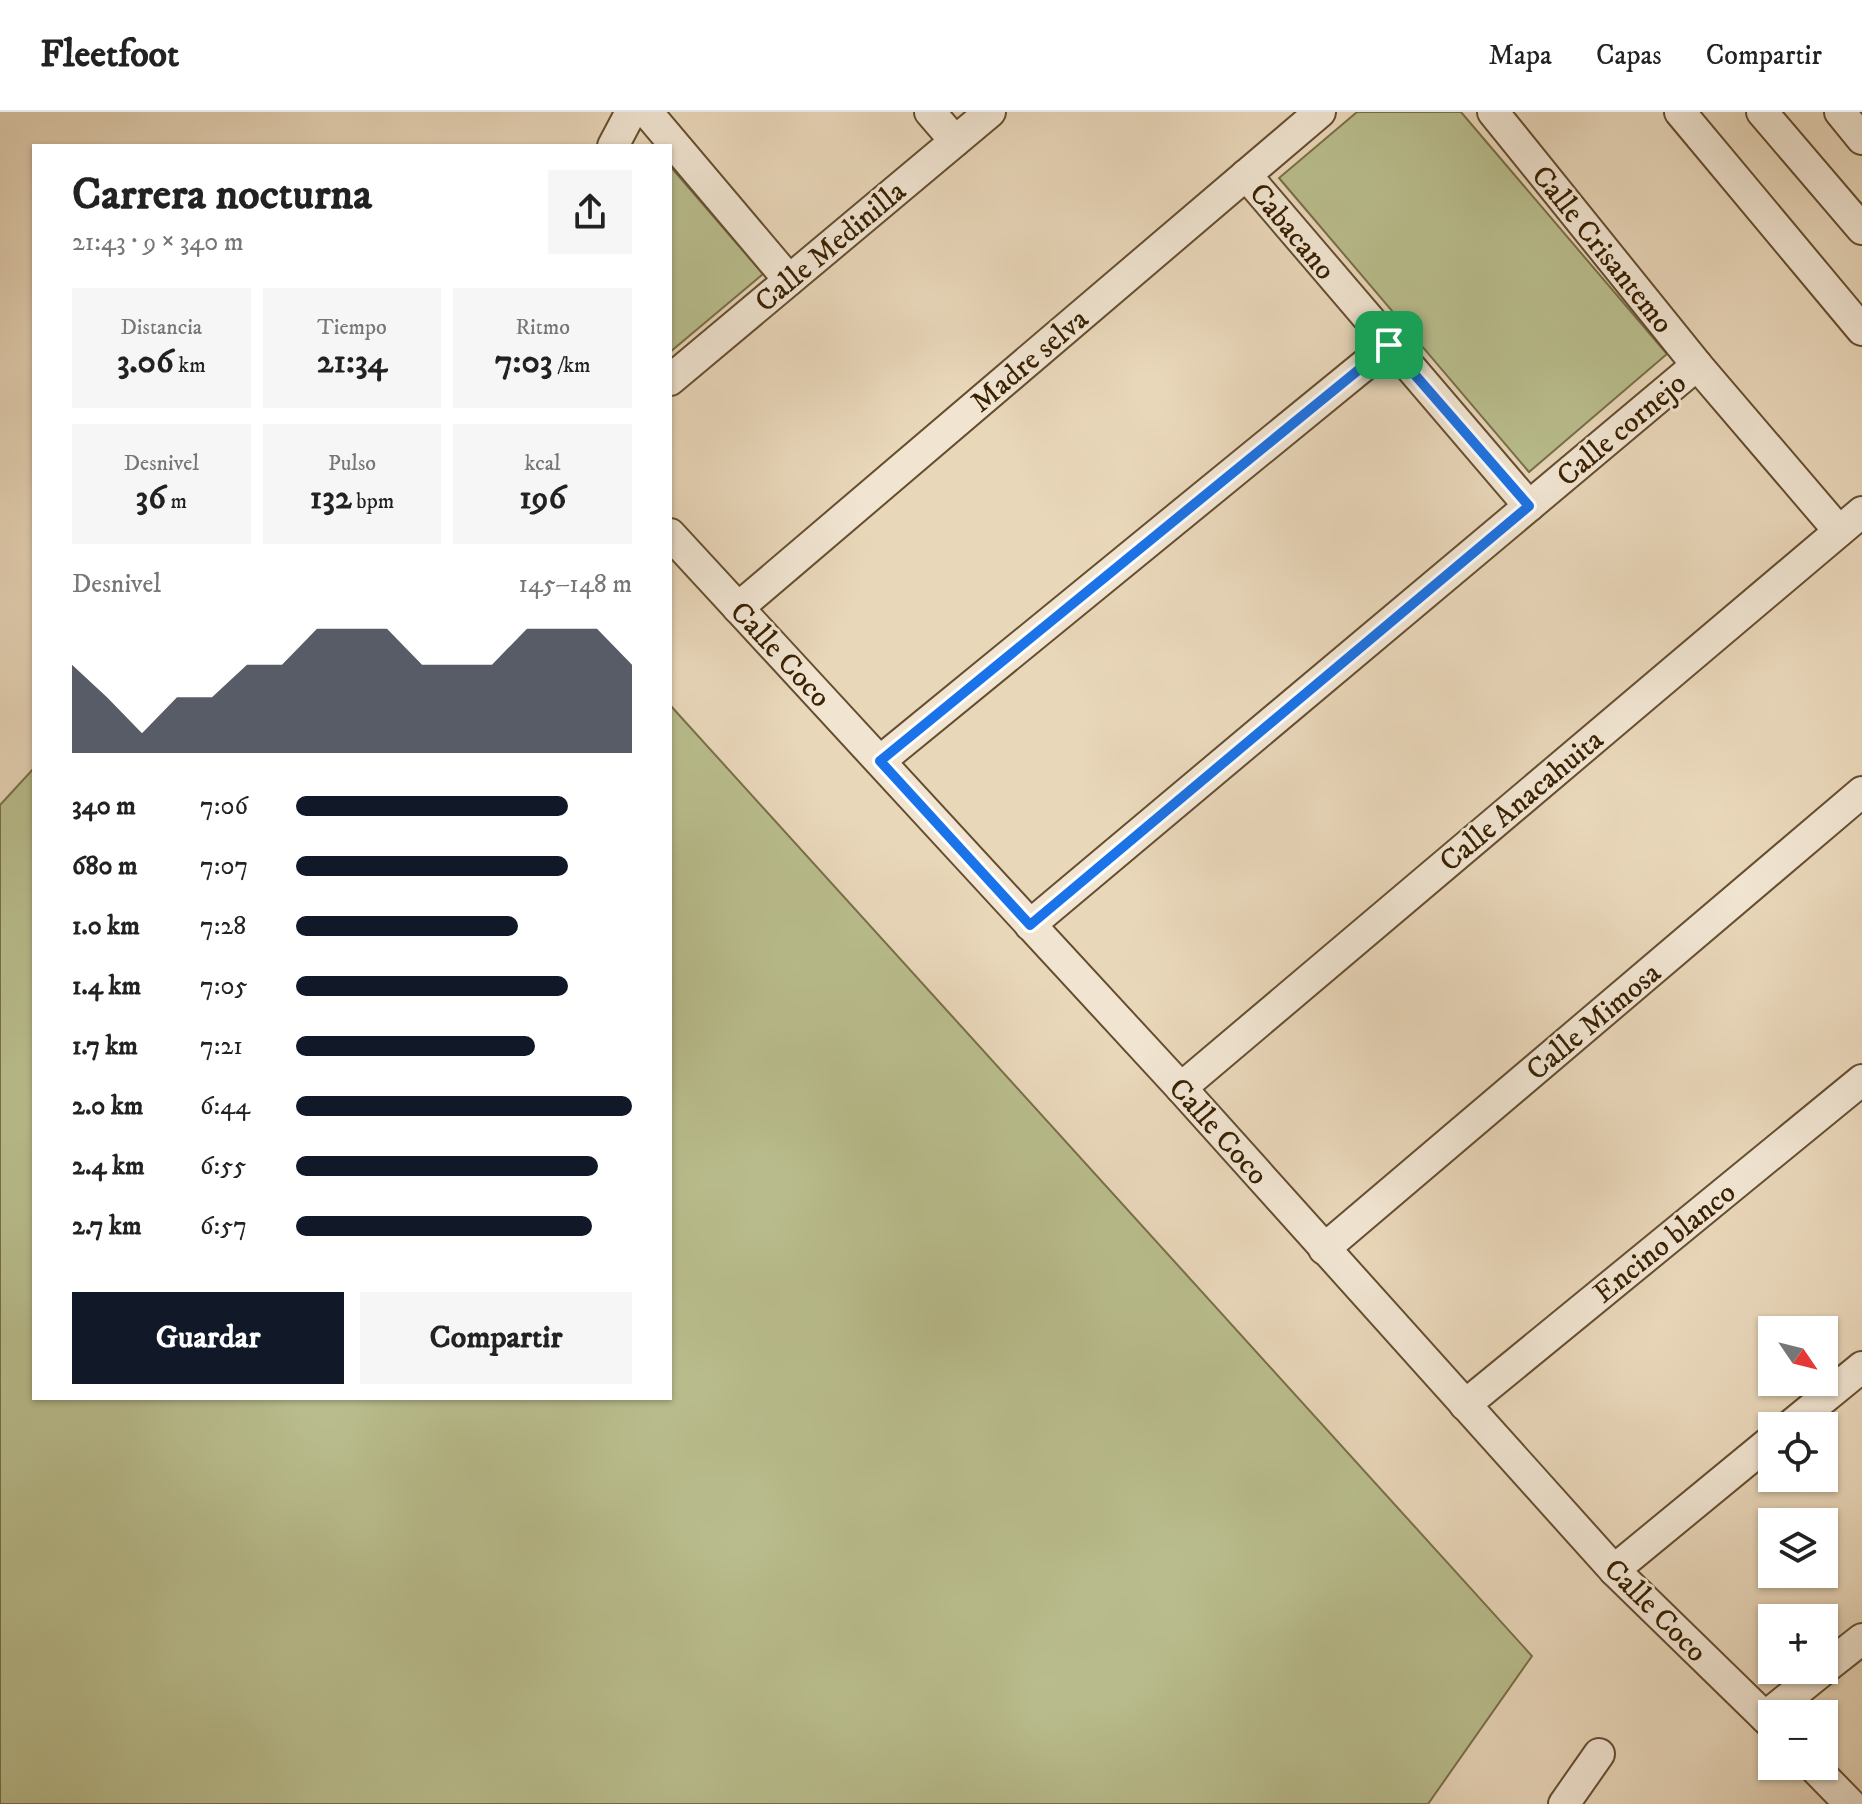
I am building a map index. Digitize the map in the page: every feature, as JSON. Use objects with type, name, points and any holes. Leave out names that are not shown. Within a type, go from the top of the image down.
[{"type":"street","points":[[614,144],[631,112]]},
{"type":"street","points":[[647,112],[789,280]]},
{"type":"street","points":[[930,112],[955,141]]},
{"type":"street","name":"Calle Medinilla","points":[[672,378],[990,112]]},
{"type":"street","name":"Madre selva","points":[[738,608],[1320,112]]},
{"type":"street","points":[[1680,112],[1862,330]]},
{"type":"street","points":[[1762,112],[1862,229]]},
{"type":"street","points":[[1840,112],[1862,139]]},
{"type":"street","name":"Calle Crisantemo","points":[[1501,115],[1697,365],[1851,521]]},
{"type":"street","name":"Cabacano","points":[[1246,175],[1529,506]]},
{"type":"street","points":[[880,761],[1389,345]]},
{"type":"street","name":"Calle cornejo","points":[[1030,925],[1697,365]]},
{"type":"street","name":"Calle Anacahuita","points":[[1181,1088],[1851,521]]},
{"type":"street","name":"Calle Coco","points":[[672,536],[1181,1088],[1614,1570],[1758,1711]]},
{"type":"street","name":"Calle Mimosa","points":[[1324,1249],[1862,792]]},
{"type":"street","name":"Encino blanco","points":[[1465,1405],[1862,1080]]},
{"type":"street","points":[[1807,1412],[1862,1367]]},
{"type":"street","points":[[1614,1570],[1758,1452]]},
{"type":"street","points":[[1838,1659],[1862,1639]]},
{"type":"street","points":[[1791,1700],[1809,1684]]},
{"type":"street","points":[[1564,1804],[1599,1754]]},
{"type":"street","points":[[1827,1780],[1850,1804]]},
{"type":"green space","points":[[1357,112],[1461,112],[1667,354],[1529,472],[1279,178]]},
{"type":"green space","points":[[672,168],[763,274],[672,350]]},
{"type":"green space","points":[[672,707],[1532,1656],[1428,1804],[0,1804],[0,805],[32,770],[32,1400],[672,1400]]},
{"type":"route","points":[[1389,345],[1529,506],[1030,925],[880,761],[1389,345]]}]
